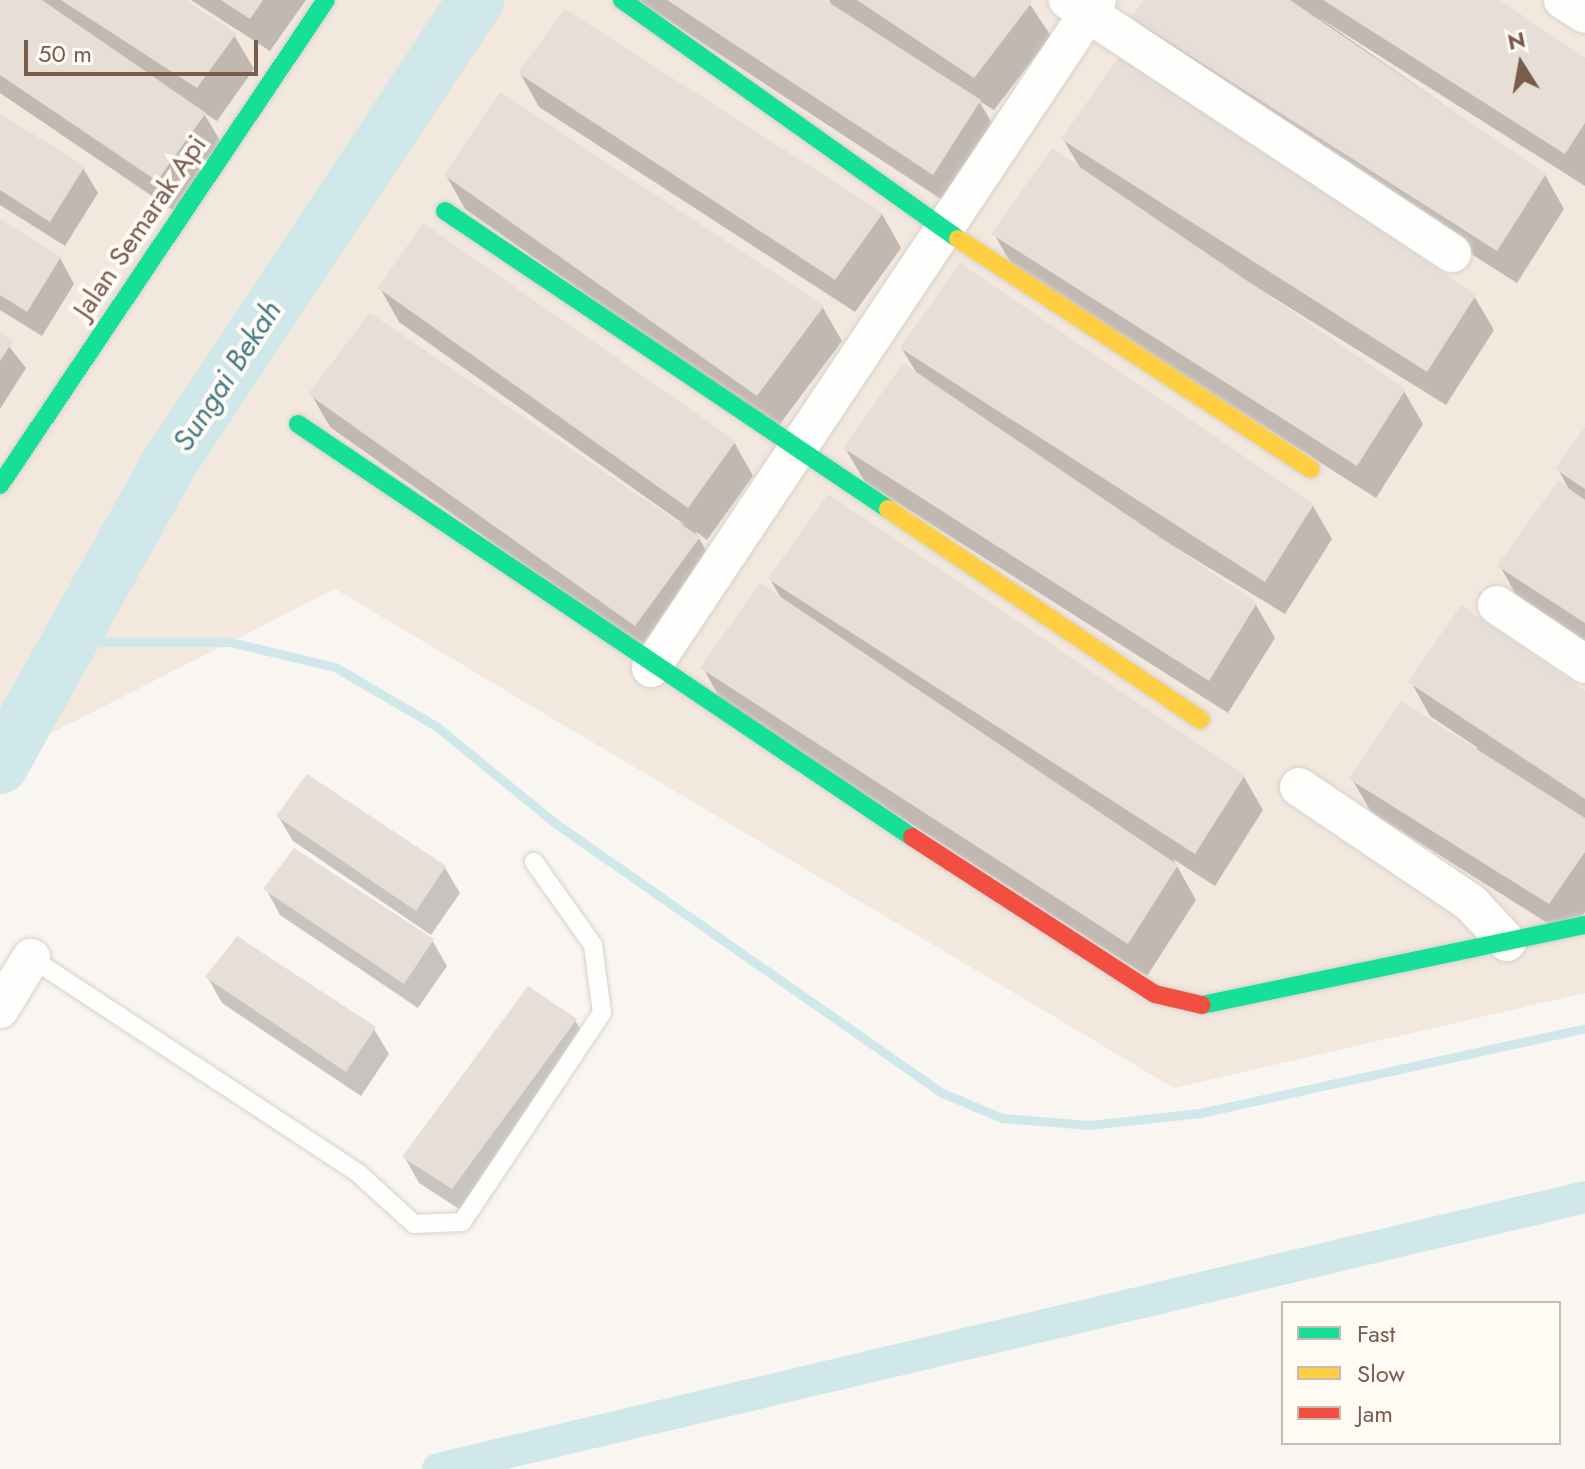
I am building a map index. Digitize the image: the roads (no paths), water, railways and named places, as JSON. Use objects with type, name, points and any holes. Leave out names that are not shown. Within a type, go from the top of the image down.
[{"type":"street","name":"Jalan Semarak Api","points":[[0,485],[326,0]]},
{"type":"street","points":[[622,0],[943,229],[1311,469]]},
{"type":"street","points":[[1563,0],[1585,14]]},
{"type":"street","points":[[651,668],[943,229],[1084,5],[1452,253]]},
{"type":"street","points":[[445,211],[798,444],[1201,720]]},
{"type":"street","points":[[298,424],[651,668],[1155,994],[1197,1006],[1233,1001],[1585,925]]},
{"type":"street","points":[[1497,605],[1585,664]]},
{"type":"street","points":[[1299,787],[1471,903],[1507,942]]},
{"type":"street","points":[[0,1009],[31,958]]},
{"type":"lane","points":[[31,958],[358,1173],[414,1224],[462,1222],[602,1013],[593,945],[534,862]]},
{"type":"waterway","name":"Sungai Bekah","points":[[0,766],[168,465],[476,0]]},
{"type":"waterway","points":[[75,642],[230,642],[335,667],[436,726],[555,823],[940,1092],[1002,1118],[1089,1125],[1200,1113],[1585,1028]]},
{"type":"waterway","points":[[438,1469],[1585,1197]]}]
